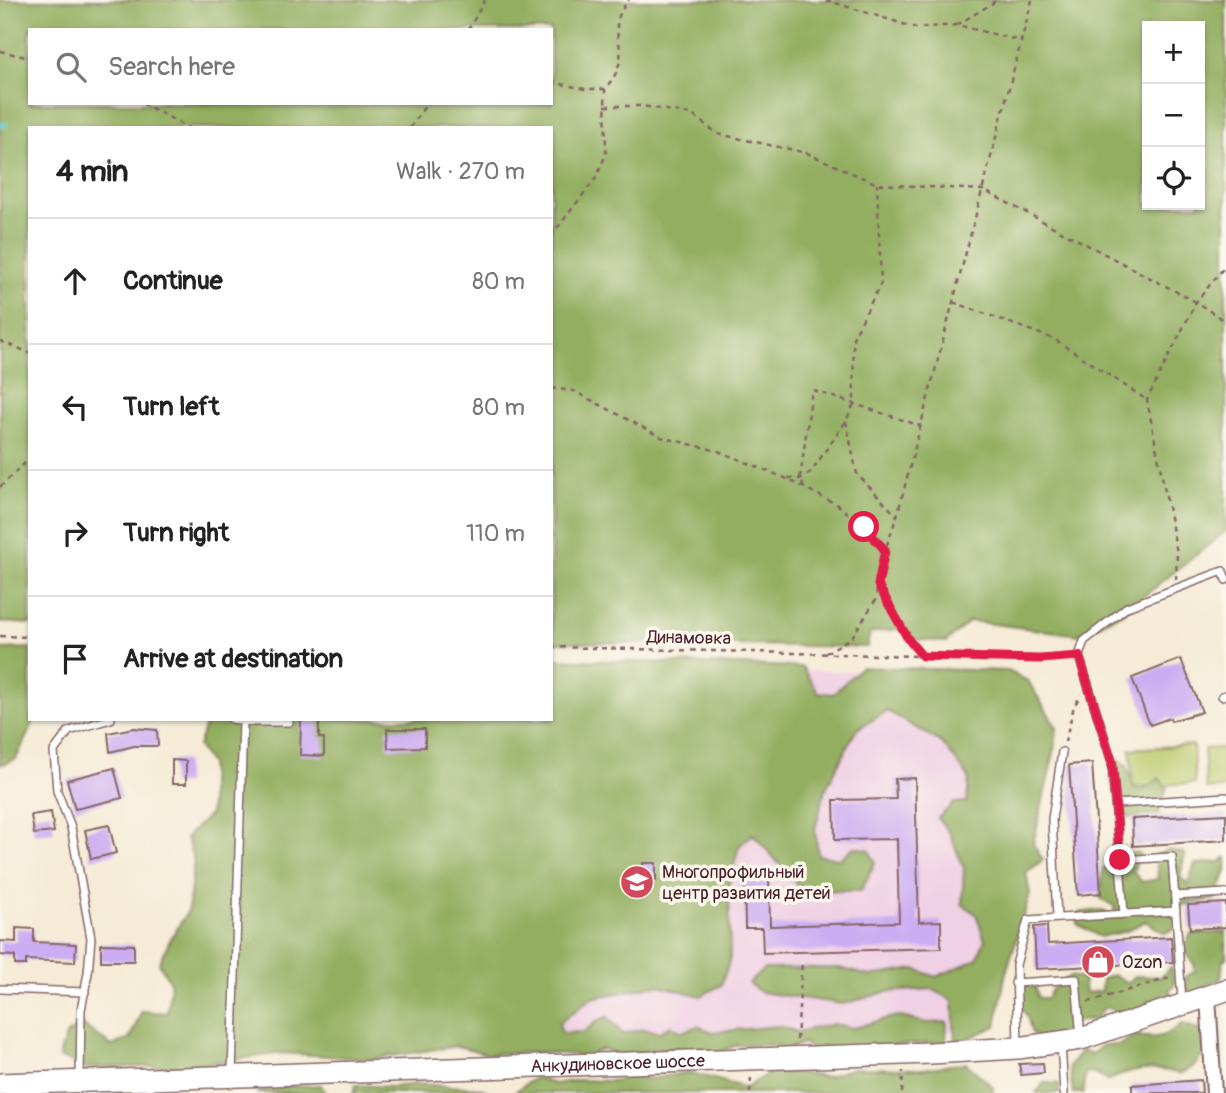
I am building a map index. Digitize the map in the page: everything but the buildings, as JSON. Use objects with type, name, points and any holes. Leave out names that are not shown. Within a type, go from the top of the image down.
[{"type":"street","name":"Анкудиновское шоссе","points":[[10,1082],[795,1058],[1018,1048],[1071,1041],[1217,994]]},
{"type":"street","points":[[1214,1093],[1217,994]]},
{"type":"lane","points":[[1124,914],[1112,762],[1079,656],[1084,641],[1127,607],[1176,591],[1223,571],[1226,580]]},
{"type":"lane","points":[[80,1081],[81,1010],[91,938],[71,827],[57,791],[54,751],[69,731],[104,721]]},
{"type":"lane","points":[[239,721],[289,722]]},
{"type":"lane","points":[[232,1076],[243,722]]},
{"type":"lane","points":[[1057,918],[1052,819],[1062,752]]},
{"type":"lane","points":[[1115,804],[1226,797]]},
{"type":"lane","points":[[1120,860],[1172,857],[1183,1005]]},
{"type":"lane","points":[[1175,896],[1226,893]]},
{"type":"lane","points":[[1018,1048],[1016,965],[1028,920],[1176,911]]},
{"type":"lane","points":[[1015,983],[1076,979],[1079,1005],[1064,1093]]},
{"type":"lane","points":[[0,989],[85,992]]},
{"type":"path","points":[[469,28],[485,0]]},
{"type":"path","points":[[553,233],[596,178],[606,154],[605,89],[618,69],[620,51],[614,27],[622,8],[629,0]]},
{"type":"path","points":[[826,0],[916,28],[957,25],[1021,41]]},
{"type":"path","points":[[957,25],[993,4],[995,0]]},
{"type":"path","points":[[826,653],[852,638],[875,601],[885,550],[897,516],[1032,0]]},
{"type":"path","points":[[0,51],[28,58]]},
{"type":"path","points":[[553,82],[585,89],[605,89]]},
{"type":"path","points":[[146,105],[185,126]]},
{"type":"path","points":[[411,126],[425,105]]},
{"type":"path","points":[[605,106],[642,106],[691,114],[718,134],[807,153],[877,184],[983,190],[1196,302],[1226,323]]},
{"type":"path","points":[[785,478],[800,479],[811,472],[854,404],[853,338],[881,283],[877,184]]},
{"type":"path","points":[[1176,591],[1177,553],[1147,400],[1196,302],[1226,265]]},
{"type":"path","points":[[953,302],[1054,339],[1147,400]]},
{"type":"path","points":[[0,341],[28,352]]},
{"type":"path","points":[[553,388],[574,391],[661,438],[718,451],[785,478],[838,505],[885,550]]},
{"type":"path","points":[[804,489],[800,479],[812,390],[921,426]]},
{"type":"path","points":[[845,421],[857,474],[897,516]]},
{"type":"path","points":[[0,488],[28,460]]},
{"type":"path","points":[[878,585],[908,639],[922,656]]},
{"type":"path","points":[[0,636],[28,637]]},
{"type":"path","name":"Динамовка","points":[[553,647],[1040,659],[1079,656]]},
{"type":"path","points":[[1062,752],[1074,706],[1088,684]]},
{"type":"path","points":[[795,1058],[802,962]]},
{"type":"path","points":[[1079,1005],[1181,974]]},
{"type":"path","points":[[902,1093],[904,1054]]},
{"type":"path","points":[[750,1093],[752,1069]]},
{"type":"shaded area","name":"Многопрофильный центр развития детей","points":[[553,663],[1016,676],[1049,734],[987,1031],[259,1056],[253,721],[553,721]]},
{"type":"green space","points":[[0,0],[1226,0],[1226,531],[1124,612],[1080,635],[970,621],[946,642],[912,639],[904,628],[870,633],[867,647],[553,642],[553,126],[28,126],[28,624],[0,622]]},
{"type":"green space","points":[[28,648],[28,721],[34,721],[16,759],[0,765],[0,649]]},
{"type":"green space","name":"Многопрофильный центр развития детей","points":[[553,659],[802,667],[818,692],[833,694],[861,667],[1008,671],[1028,681],[1057,728],[1033,844],[1043,860],[1026,873],[1030,894],[1005,976],[996,1026],[967,1039],[955,1040],[953,1001],[932,989],[886,992],[843,1004],[760,992],[749,983],[764,969],[839,968],[870,976],[915,969],[936,977],[977,959],[985,940],[976,914],[962,904],[964,868],[950,834],[938,818],[954,803],[967,802],[969,778],[942,743],[887,711],[856,730],[825,790],[815,829],[818,855],[839,859],[854,847],[869,850],[875,862],[861,891],[802,890],[753,834],[739,846],[729,884],[730,959],[721,985],[701,996],[658,985],[592,998],[559,1023],[562,1033],[584,1032],[599,1020],[608,1017],[622,1034],[644,1029],[660,1032],[671,1025],[682,1032],[698,1026],[713,1032],[779,1026],[797,1032],[833,1024],[854,1028],[896,1016],[927,1023],[947,1022],[946,1042],[812,1051],[804,1043],[785,1050],[776,1045],[737,1045],[718,1053],[695,1048],[650,1049],[627,1056],[601,1049],[589,1056],[539,1052],[487,1054],[457,1046],[371,1059],[282,1053],[190,1066],[85,1068],[59,1057],[66,1035],[81,1024],[112,1046],[130,1038],[142,1011],[167,1013],[171,984],[159,963],[188,911],[194,861],[186,837],[210,814],[210,764],[198,746],[206,721],[553,721]]},
{"type":"green space","points":[[1193,745],[1195,783],[1133,787],[1130,749]]},
{"type":"green space","points":[[1226,748],[1226,788],[1206,789],[1204,749]]},
{"type":"green space","points":[[1117,758],[1126,764],[1135,789],[1147,789],[1159,778],[1167,788],[1158,814],[1127,818],[1111,782]]},
{"type":"green space","points":[[1168,850],[1185,853],[1180,877],[1188,884],[1195,864],[1220,862],[1226,857],[1226,871],[1215,899],[1182,905],[1175,928],[1165,933],[1145,921],[1127,931],[1100,937],[1077,924],[1078,913],[1101,910],[1114,917],[1114,906],[1100,898],[1103,868],[1113,868],[1124,873],[1125,856],[1137,852],[1140,854],[1133,872],[1142,882],[1158,879],[1156,855]]},
{"type":"green space","points":[[1226,932],[1226,958],[1223,959],[1221,979],[1205,985],[1196,996],[1185,989],[1187,976],[1195,971],[1194,964],[1183,949],[1191,934]]},
{"type":"green space","points":[[1171,967],[1175,984],[1169,990],[1172,996],[1166,1006],[1150,1001],[1140,1013],[1125,1018],[1106,1006],[1095,1019],[1073,1022],[1064,1035],[1043,1039],[1032,1034],[1027,1016],[1019,1004],[1022,986],[1035,986],[1038,998],[1047,998],[1053,988],[1070,976],[1083,978],[1085,993],[1101,991],[1102,979],[1113,975],[1128,983],[1135,976],[1161,977]]},
{"type":"green space","points":[[1182,1024],[1202,1030],[1204,1054],[1193,1067],[1180,1074],[1161,1070],[1134,1071],[1107,1081],[1096,1073],[1085,1072],[1083,1093],[1073,1093],[1069,1066],[1082,1050],[1092,1054],[1103,1045],[1119,1045],[1136,1035],[1149,1038],[1160,1036]]},
{"type":"green space","points":[[966,1063],[993,1087],[993,1093],[513,1093],[536,1077],[554,1084],[578,1080],[611,1081],[634,1076],[650,1079],[689,1072],[746,1088],[770,1072],[826,1077],[853,1068],[922,1069]]},
{"type":"green space","points":[[1044,1083],[1059,1084],[1059,1093],[1036,1093]]},
{"type":"green space","points":[[417,1084],[479,1088],[493,1093],[353,1093],[356,1085],[391,1087]]},
{"type":"green space","points":[[321,1085],[326,1093],[256,1093],[271,1087]]},
{"type":"waterway","points":[[0,123],[6,126]]},
{"type":"place","name":"Многопрофильный центр развития детей","points":[[637,882]]},
{"type":"place","name":"Ozon","points":[[1098,962]]},
{"type":"route","points":[[864,527],[885,550],[878,585],[908,639],[922,656],[1040,659],[1079,656],[1112,762],[1120,860]]}]
